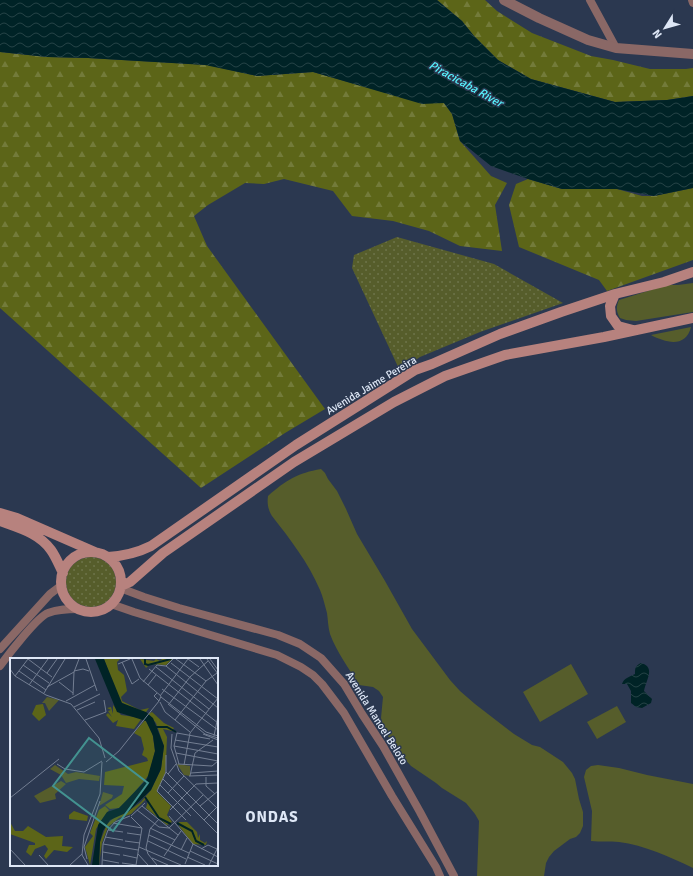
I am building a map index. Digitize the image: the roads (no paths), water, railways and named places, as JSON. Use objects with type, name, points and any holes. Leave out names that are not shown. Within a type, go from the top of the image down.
[{"type":"main road","name":"Avenida Jaime Pereira","points":[[108,557],[127,555],[151,546],[296,445],[415,370],[500,334],[561,312],[615,294],[664,282],[693,272]]},
{"type":"main road","points":[[664,282],[693,278]]},
{"type":"main road","points":[[615,294],[610,306],[611,316],[618,326],[635,330]]},
{"type":"main road","points":[[120,587],[130,582],[164,553],[294,462],[394,402],[445,376],[505,355],[604,337],[693,318]]},
{"type":"main road","points":[[0,513],[17,518],[97,552],[108,557],[114,563],[121,578],[119,594],[111,604],[101,610],[90,612],[79,609],[72,605],[67,599],[63,592],[63,573],[66,565],[80,554],[97,552]]},
{"type":"main road","points":[[0,521],[26,530],[46,544],[63,573]]},
{"type":"street","points":[[504,0],[539,18],[588,40],[616,48],[693,54]]},
{"type":"street","points":[[590,0],[616,48]]},
{"type":"street","points":[[0,649],[50,594],[62,585]]},
{"type":"street","name":"Avenida Manoel Beloto","points":[[120,587],[144,598],[278,635],[300,644],[321,658],[344,684],[383,746],[454,876]]},
{"type":"street","points":[[111,604],[277,655],[301,666],[313,675],[322,684],[344,713],[440,876]]},
{"type":"street","points":[[0,666],[5,658],[37,621],[46,613],[63,609],[79,609]]},
{"type":"water","name":"Piracicaba River","points":[[0,0],[437,0],[462,21],[474,36],[498,60],[531,79],[615,102],[667,100],[693,96],[693,188],[654,196],[617,189],[562,189],[528,179],[491,166],[460,141],[452,114],[444,103],[422,104],[313,72],[257,76],[205,65],[47,57],[0,52]]},
{"type":"water","points":[[641,663],[646,665],[649,671],[644,691],[652,699],[651,703],[642,708],[636,707],[631,703],[631,691],[627,684],[622,684],[625,679],[635,674],[636,667]]},
{"type":"district","name":"ONDAS","points":[[272,817]]}]
